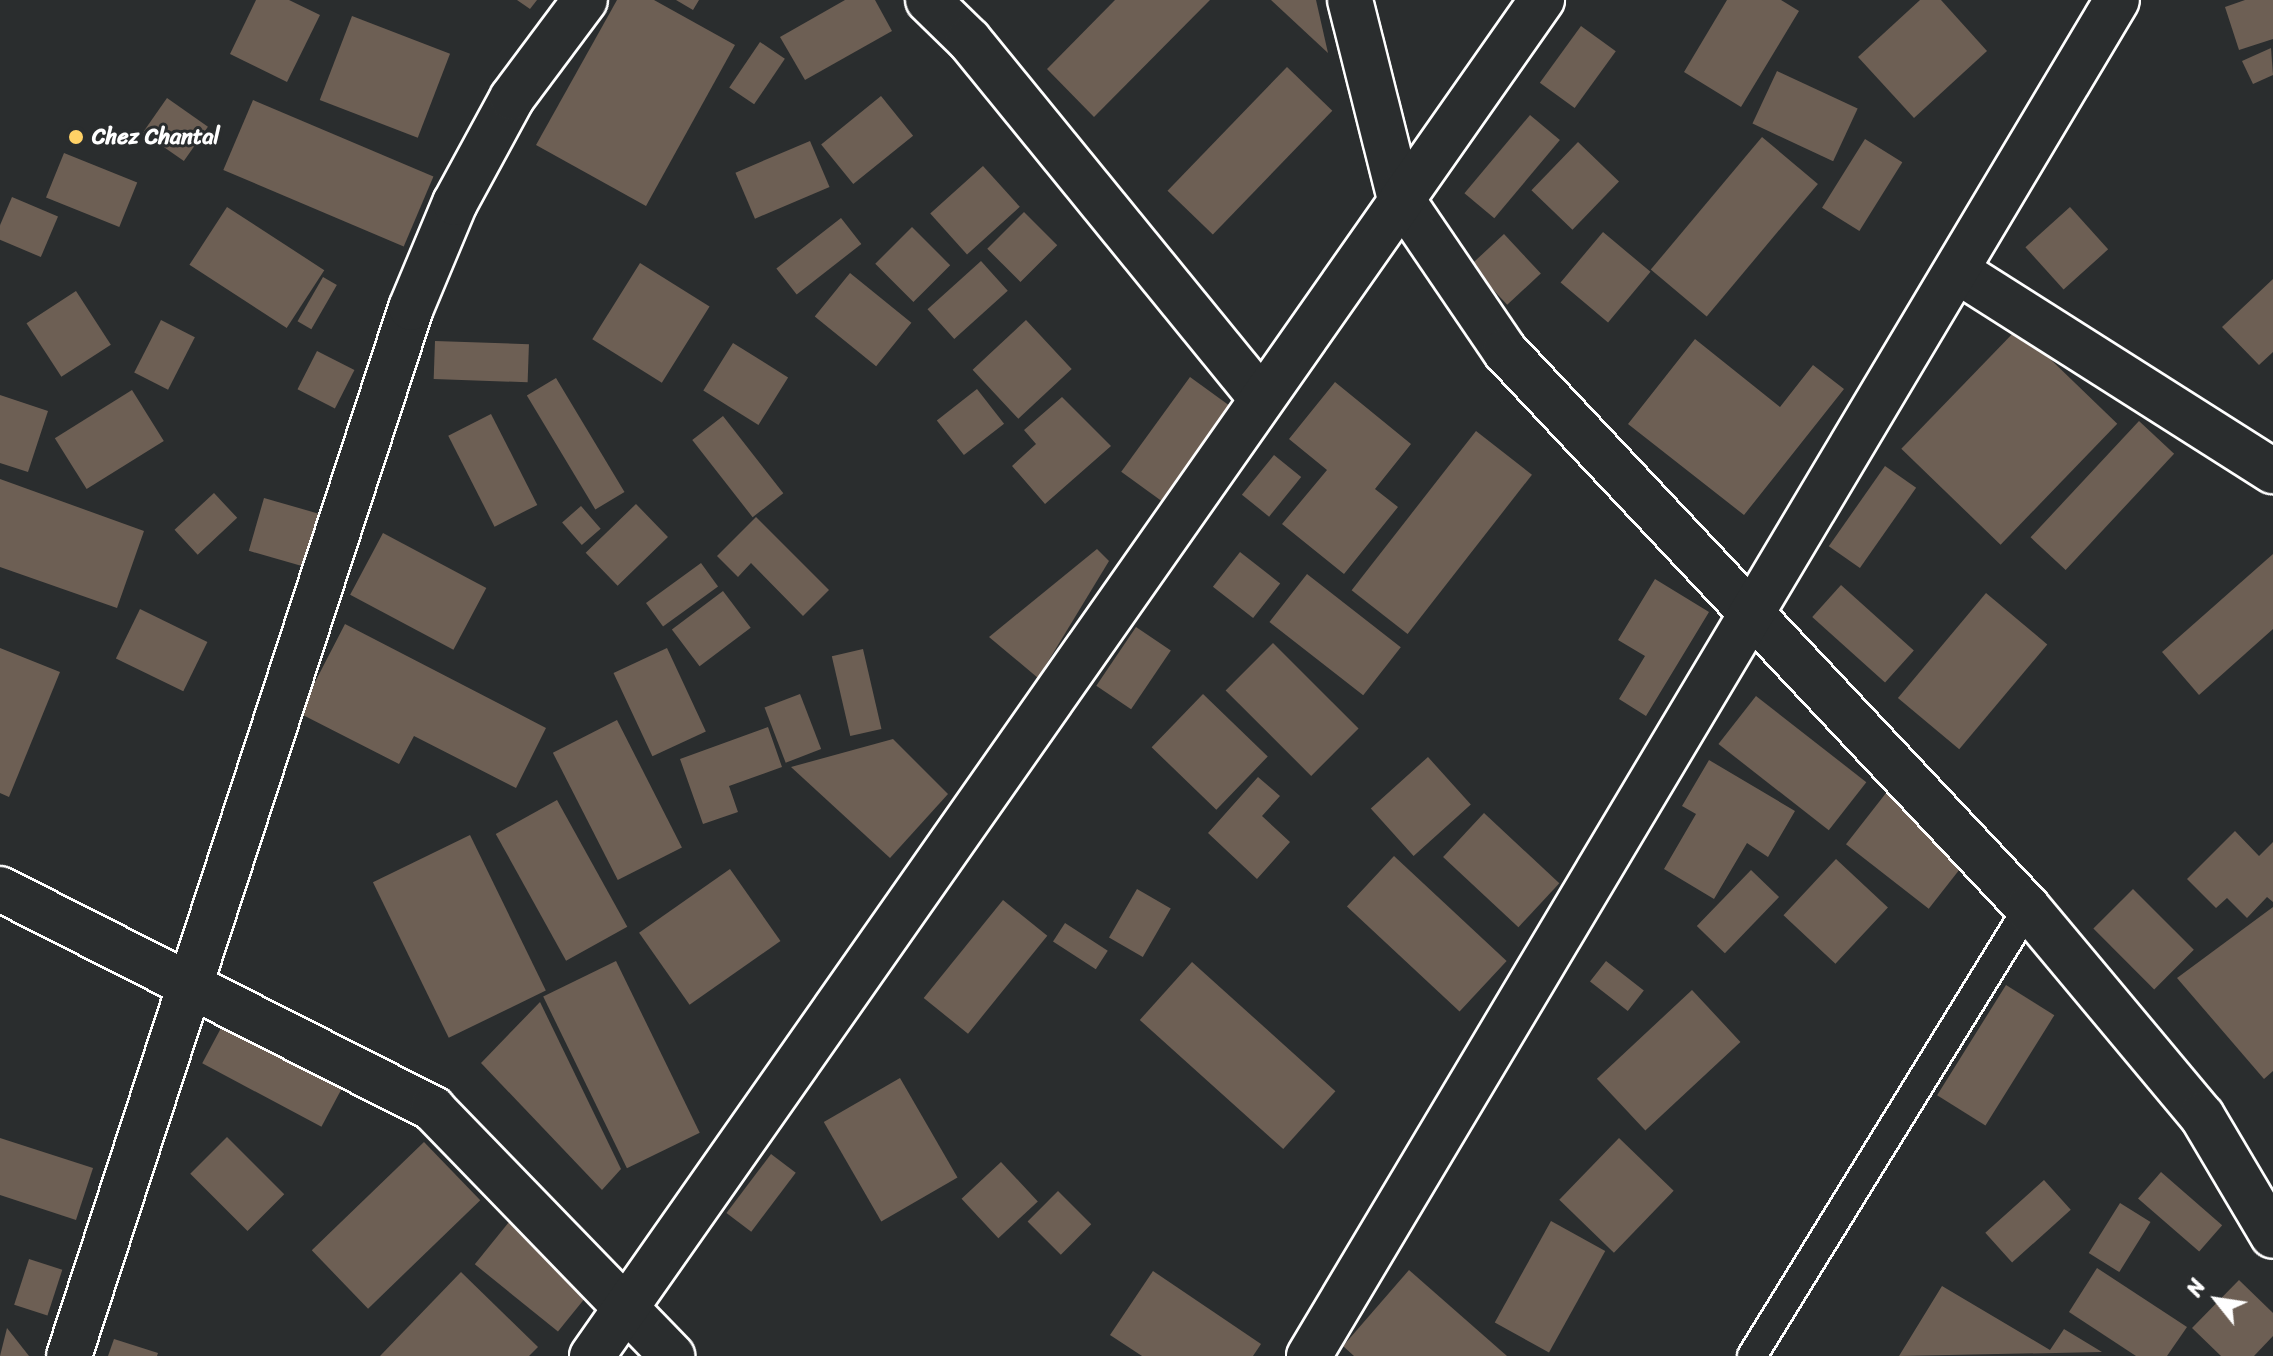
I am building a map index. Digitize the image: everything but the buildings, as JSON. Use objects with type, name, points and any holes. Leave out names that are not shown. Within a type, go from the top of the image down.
[{"type":"street","points":[[69,1356],[411,308],[455,203],[512,98],[585,0]]},
{"type":"street","points":[[928,0],[969,40],[1259,395]]},
{"type":"street","points":[[1350,0],[1399,195],[1505,351],[2028,908],[2202,1116],[2273,1236]]},
{"type":"street","points":[[592,1356],[1399,195],[1542,0]]},
{"type":"street","points":[[1309,1356],[1750,612],[1959,272],[2117,0]]},
{"type":"street","points":[[1959,272],[2273,471]]},
{"type":"street","points":[[0,889],[433,1109],[672,1356]]},
{"type":"lane","points":[[1752,1356],[2028,908]]},
{"type":"place","name":"Chez Chantal","points":[[76,137]]}]
